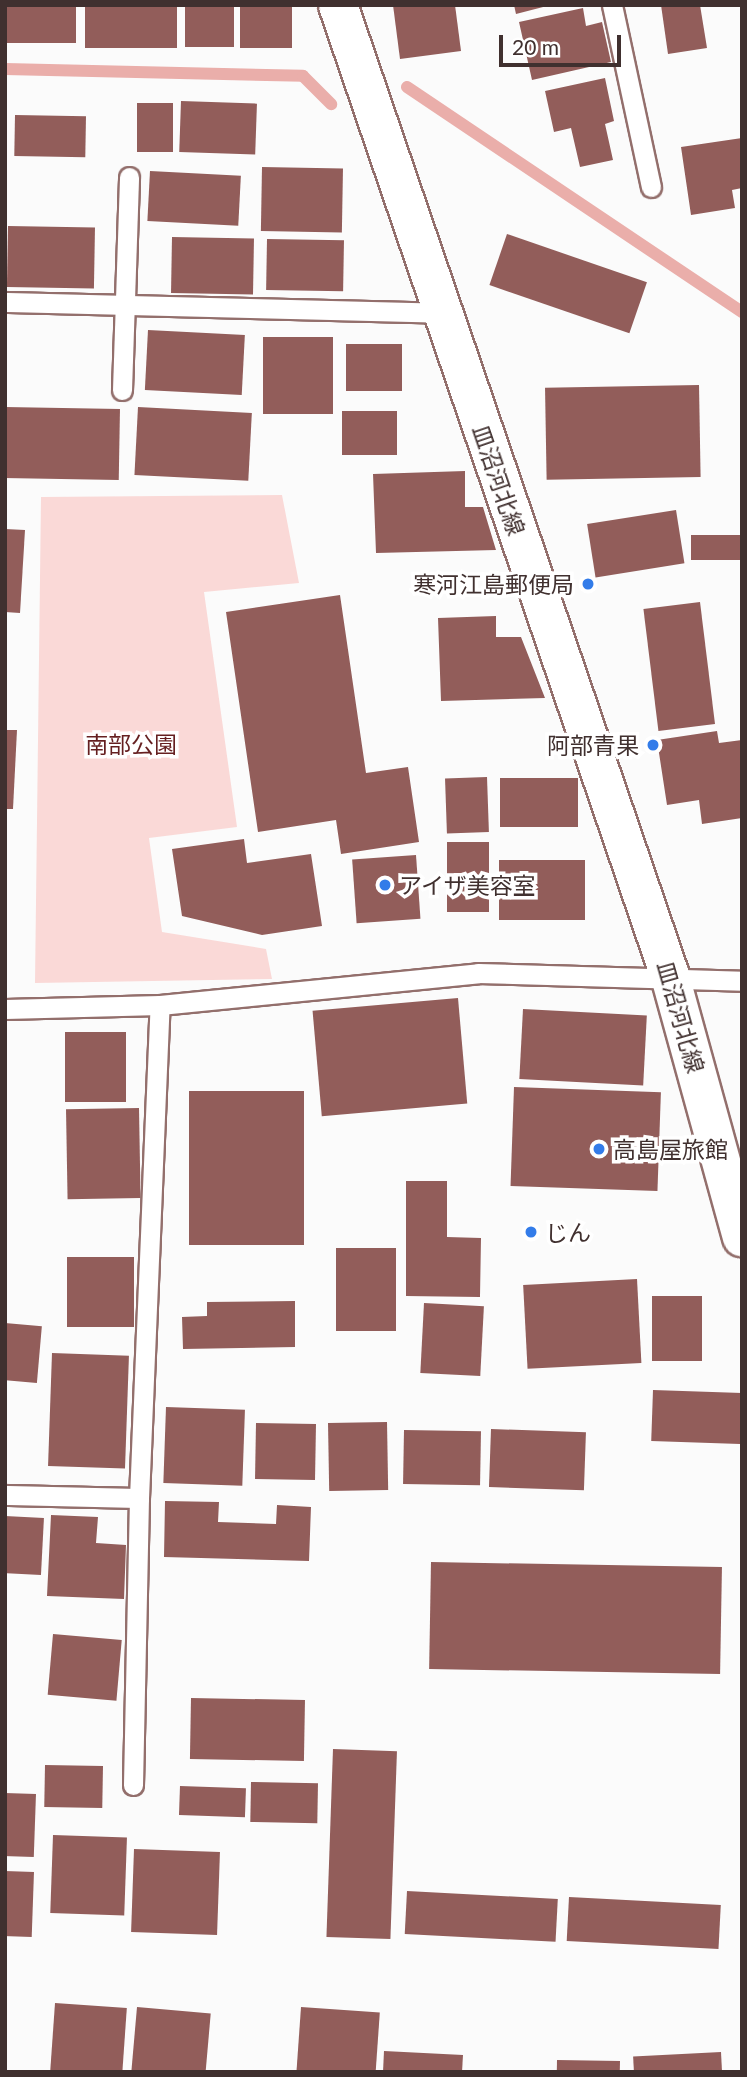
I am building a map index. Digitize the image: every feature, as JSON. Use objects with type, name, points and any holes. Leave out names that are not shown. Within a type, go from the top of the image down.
[{"type":"main road","name":"皿沼河北線","points":[[338,5],[670,976],[742,1237]]},
{"type":"lane","points":[[612,5],[651,187]]},
{"type":"lane","points":[[122,390],[129,177]]},
{"type":"lane","points":[[5,302],[442,313]]},
{"type":"lane","points":[[5,1009],[160,1005],[478,973],[670,976],[742,981]]},
{"type":"lane","points":[[133,1785],[139,1499],[160,1005]]},
{"type":"lane","points":[[5,1495],[139,1499]]},
{"type":"green space","name":"南部公園","points":[[282,495],[299,583],[204,592],[237,827],[149,838],[162,932],[266,949],[272,979],[35,983],[41,497]]},
{"type":"building","points":[[5,5],[76,5],[76,43],[5,43]]},
{"type":"building","points":[[85,5],[177,5],[177,48],[85,48]]},
{"type":"building","points":[[185,5],[234,5],[234,47],[185,47]]},
{"type":"building","points":[[240,5],[292,5],[292,48],[240,48]]},
{"type":"building","points":[[393,5],[455,5],[461,51],[400,59]]},
{"type":"building","points":[[514,5],[547,5],[547,6],[516,14]]},
{"type":"building","points":[[661,5],[700,5],[707,48],[668,54]]},
{"type":"building","points":[[583,8],[586,26],[602,22],[611,62],[532,80],[519,22]]},
{"type":"building","points":[[605,78],[614,121],[605,124],[613,160],[580,167],[571,128],[554,132],[545,91]]},
{"type":"building","points":[[181,101],[257,104],[255,155],[179,152]]},
{"type":"building","points":[[137,103],[173,103],[173,152],[137,152]]},
{"type":"building","points":[[15,115],[86,116],[85,157],[14,156]]},
{"type":"building","points":[[742,138],[742,188],[732,190],[735,208],[691,215],[681,147]]},
{"type":"building","points":[[262,167],[343,168],[342,232],[261,231]]},
{"type":"building","points":[[150,171],[241,176],[238,226],[147,221]]},
{"type":"building","points":[[8,226],[95,228],[94,289],[7,287]]},
{"type":"building","points":[[507,234],[647,282],[629,333],[489,285]]},
{"type":"building","points":[[172,237],[254,238],[253,294],[171,293]]},
{"type":"building","points":[[267,239],[344,240],[343,291],[266,290]]},
{"type":"building","points":[[148,330],[245,335],[242,395],[145,390]]},
{"type":"building","points":[[263,337],[333,337],[333,414],[263,414]]},
{"type":"building","points":[[346,344],[402,344],[402,391],[346,391]]},
{"type":"building","points":[[699,385],[701,477],[547,480],[545,388]]},
{"type":"building","points":[[5,407],[120,409],[119,480],[5,478]]},
{"type":"building","points":[[138,407],[252,413],[248,481],[134,475]]},
{"type":"building","points":[[342,411],[397,411],[397,455],[342,455]]},
{"type":"building","points":[[465,471],[465,507],[483,507],[496,550],[376,553],[373,474]]},
{"type":"building","points":[[676,510],[684,563],[596,577],[587,524]]},
{"type":"building","points":[[5,529],[25,530],[20,613],[5,612]]},
{"type":"building","points":[[691,535],[742,535],[742,560],[691,560]]},
{"type":"building","points":[[340,595],[366,773],[408,767],[419,842],[341,854],[336,820],[258,832],[226,612]]},
{"type":"building","points":[[700,602],[715,724],[658,731],[643,609]]},
{"type":"building","points":[[496,616],[496,637],[521,637],[545,698],[441,701],[438,618]]},
{"type":"building","points":[[5,730],[17,730],[13,809],[5,809]]},
{"type":"building","points":[[717,731],[719,743],[742,740],[742,818],[702,824],[699,800],[667,805],[657,740]]},
{"type":"building","points":[[487,777],[489,832],[447,833],[445,778]]},
{"type":"building","points":[[500,778],[578,778],[578,827],[500,827]]},
{"type":"building","points":[[244,839],[247,863],[311,854],[322,926],[262,935],[182,916],[172,849]]},
{"type":"building","points":[[447,842],[489,842],[489,912],[447,912]]},
{"type":"building","points":[[416,855],[420,919],[357,923],[352,859]]},
{"type":"building","points":[[499,860],[585,860],[585,920],[499,920]]},
{"type":"building","points":[[458,998],[467,1104],[322,1116],[313,1011]]},
{"type":"building","points":[[523,1009],[647,1015],[643,1085],[519,1079]]},
{"type":"building","points":[[65,1032],[126,1032],[126,1102],[65,1102]]},
{"type":"building","points":[[514,1087],[661,1092],[657,1191],[511,1186]]},
{"type":"building","points":[[189,1091],[304,1091],[304,1245],[189,1245]]},
{"type":"building","points":[[139,1108],[141,1198],[68,1199],[66,1109]]},
{"type":"building","points":[[406,1181],[447,1181],[447,1237],[481,1238],[480,1297],[406,1296]]},
{"type":"building","points":[[336,1248],[396,1248],[396,1331],[336,1331]]},
{"type":"building","points":[[67,1257],[134,1257],[134,1327],[67,1327]]},
{"type":"building","points":[[637,1279],[641,1363],[528,1369],[523,1285]]},
{"type":"building","points":[[652,1296],[702,1296],[702,1361],[652,1361]]},
{"type":"building","points":[[295,1301],[295,1347],[183,1349],[182,1317],[207,1316],[207,1302]]},
{"type":"building","points":[[424,1303],[484,1306],[480,1376],[420,1373]]},
{"type":"building","points":[[5,1323],[42,1326],[37,1383],[5,1380]]},
{"type":"building","points":[[52,1353],[129,1356],[125,1469],[48,1466]]},
{"type":"building","points":[[653,1390],[742,1393],[740,1444],[651,1441]]},
{"type":"building","points":[[166,1407],[245,1410],[242,1486],[163,1483]]},
{"type":"building","points":[[387,1422],[388,1490],[329,1491],[328,1423]]},
{"type":"building","points":[[256,1423],[316,1424],[315,1480],[255,1479]]},
{"type":"building","points":[[491,1429],[586,1432],[584,1490],[489,1487]]},
{"type":"building","points":[[404,1430],[481,1431],[480,1485],[403,1484]]},
{"type":"building","points":[[165,1501],[219,1502],[218,1522],[276,1524],[277,1505],[311,1507],[309,1561],[164,1557]]},
{"type":"building","points":[[51,1515],[98,1517],[96,1543],[126,1545],[124,1599],[47,1596]]},
{"type":"building","points":[[5,1516],[44,1518],[41,1575],[5,1573]]},
{"type":"building","points":[[431,1562],[722,1567],[720,1674],[429,1669]]},
{"type":"building","points":[[53,1634],[122,1640],[116,1701],[48,1695]]},
{"type":"building","points":[[191,1698],[305,1700],[304,1761],[190,1759]]},
{"type":"building","points":[[333,1749],[397,1751],[390,1939],[326,1937]]},
{"type":"building","points":[[45,1765],[103,1766],[102,1808],[44,1807]]},
{"type":"building","points":[[251,1782],[318,1783],[317,1823],[250,1822]]},
{"type":"building","points":[[180,1786],[246,1788],[245,1817],[179,1815]]},
{"type":"building","points":[[5,1793],[36,1794],[34,1857],[5,1856]]},
{"type":"building","points":[[53,1835],[127,1838],[124,1916],[50,1913]]},
{"type":"building","points":[[134,1849],[220,1852],[217,1935],[131,1932]]},
{"type":"building","points":[[5,1871],[34,1872],[32,1937],[5,1936]]},
{"type":"building","points":[[407,1891],[558,1899],[556,1942],[405,1934]]},
{"type":"building","points":[[569,1897],[721,1905],[718,1949],[567,1941]]},
{"type":"building","points":[[55,2003],[127,2008],[122,2072],[50,2072]]},
{"type":"building","points":[[137,2007],[211,2013],[206,2072],[131,2072]]},
{"type":"building","points":[[301,2007],[380,2013],[376,2072],[296,2072]]},
{"type":"building","points":[[384,2051],[463,2055],[462,2072],[383,2072]]},
{"type":"building","points":[[721,2052],[722,2072],[634,2072],[633,2057]]},
{"type":"building","points":[[557,2060],[620,2061],[620,2072],[557,2072]]},
{"type":"waterway","points":[[5,69],[303,76],[331,104]]},
{"type":"waterway","points":[[407,87],[742,312]]},
{"type":"place","name":"寒河江島郵便局","points":[[588,584]]},
{"type":"place","name":"阿部青果","points":[[653,745]]},
{"type":"place","name":"アイザ美容室","points":[[385,885]]},
{"type":"place","name":"高島屋旅館","points":[[599,1149]]},
{"type":"place","name":"じん","points":[[531,1232]]}]
